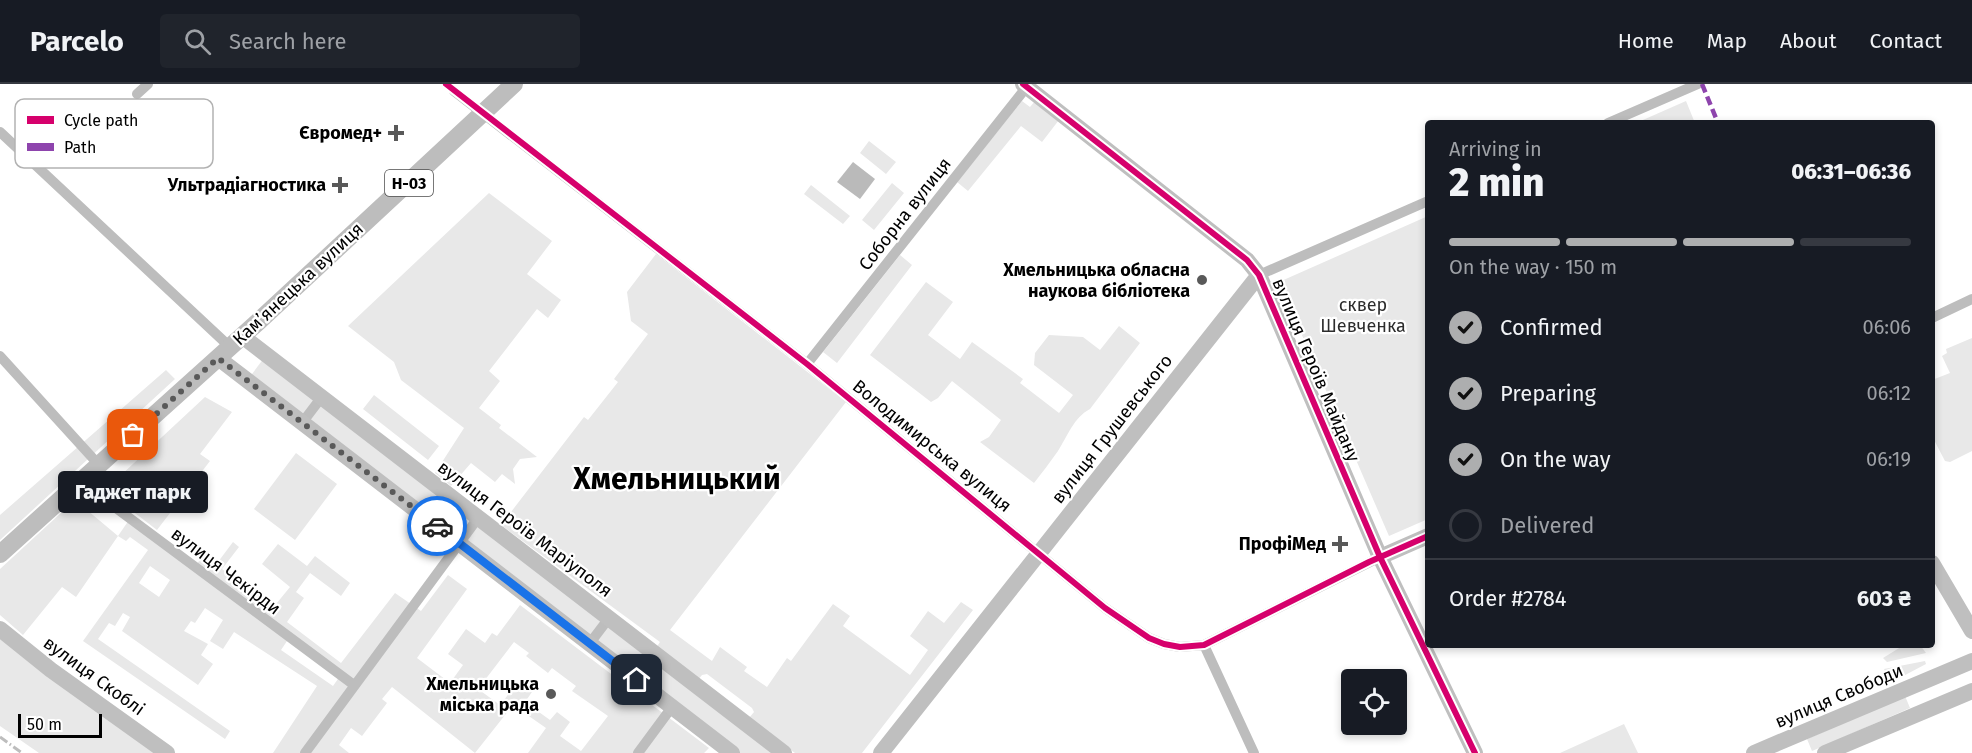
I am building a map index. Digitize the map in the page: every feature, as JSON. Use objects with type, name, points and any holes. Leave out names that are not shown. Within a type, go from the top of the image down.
[{"type":"main road","name":"Камʼянецька вулиця","points":[[0,554],[230,347],[514,84]]},
{"type":"street","points":[[137,94],[148,84]]},
{"type":"street","points":[[1615,120],[1698,84]]},
{"type":"street","name":"вулиця Героїв Майдану","points":[[1026,85],[1247,260],[1259,275],[1380,557],[1475,753]]},
{"type":"street","name":"Соборна вулиця","points":[[807,364],[1026,85]]},
{"type":"street","name":"Володимирська вулиця","points":[[454,91],[807,364],[1076,586],[1149,638],[1180,647],[1204,645],[1380,557],[1425,537]]},
{"type":"street","name":"вулиця Героїв Маріуполя","points":[[0,132],[15,146]]},
{"type":"street","name":"вулиця Героїв Маріуполя","points":[[39,168],[230,347],[302,423],[732,753]]},
{"type":"street","name":"вулиця Грушевського","points":[[881,753],[1259,275],[1425,202]]},
{"type":"street","points":[[1935,317],[1972,299]]},
{"type":"street","name":"вулиця Героїв Маріуполя","points":[[230,347],[321,398],[784,753]]},
{"type":"street","points":[[0,356],[99,465]]},
{"type":"street","points":[[302,423],[321,398]]},
{"type":"street","name":"вулиця Чекірди","points":[[81,482],[354,685]]},
{"type":"street","points":[[304,753],[478,518]]},
{"type":"street","points":[[1935,569],[1972,631]]},
{"type":"street","points":[[590,644],[609,618]]},
{"type":"street","name":"вулиця Скоблі","points":[[0,629],[51,670],[166,753]]},
{"type":"street","points":[[1204,645],[1254,753]]},
{"type":"street","name":"вулиця Свободи","points":[[1754,753],[1783,747],[1972,661]]},
{"type":"street","points":[[1825,753],[1972,692]]},
{"type":"street","points":[[638,753],[672,707]]},
{"type":"green space","points":[[1022,101],[1030,107],[1035,101],[1059,120],[1042,142],[1021,126],[968,191],[957,182]]},
{"type":"green space","points":[[1686,101],[1694,120],[1643,120]]},
{"type":"green space","points":[[869,141],[896,162],[886,174],[860,153]]},
{"type":"green space","points":[[892,183],[904,193],[874,230],[862,220]]},
{"type":"green space","points":[[811,185],[850,216],[843,224],[804,194]]},
{"type":"green space","points":[[489,193],[552,241],[527,274],[561,300],[548,318],[537,309],[489,371],[500,381],[479,408],[501,425],[499,428],[537,457],[520,459],[513,469],[515,484],[502,474],[495,482],[471,463],[451,486],[435,473],[464,428],[401,380],[394,362],[348,326]]},
{"type":"green space","name":"сквер Шевченка","points":[[1425,217],[1425,520],[1389,536],[1279,282]]},
{"type":"green space","points":[[656,254],[846,402],[670,630],[712,661],[720,647],[747,667],[744,671],[767,687],[787,658],[791,661],[833,604],[850,616],[843,626],[910,675],[928,650],[910,636],[928,611],[944,623],[961,602],[973,610],[862,753],[795,753],[749,718],[754,712],[752,708],[707,674],[702,675],[698,680],[656,648],[660,642],[501,525],[584,417],[588,420],[618,382],[614,379],[648,334],[631,321],[627,292]]},
{"type":"green space","points":[[900,255],[912,265],[837,363],[823,352]]},
{"type":"green space","points":[[926,282],[953,302],[928,335],[960,359],[972,342],[1023,379],[1020,383],[1059,413],[1073,395],[1034,365],[1035,353],[1049,335],[1083,337],[1100,350],[1119,326],[1140,343],[1090,409],[1075,422],[1058,451],[1034,483],[980,442],[989,437],[1001,420],[952,381],[938,398],[931,402],[870,355]]},
{"type":"green space","points":[[1972,338],[1972,451],[1950,462],[1945,461],[1935,442],[1935,379],[1950,373],[1942,356],[1947,353],[1946,349]]},
{"type":"green space","points":[[264,358],[778,753],[738,753],[249,378]]},
{"type":"green space","points":[[166,370],[175,379],[0,540],[0,515]]},
{"type":"green space","points":[[374,395],[439,446],[428,460],[363,409]]},
{"type":"green space","points":[[205,397],[232,412],[200,454],[210,461],[157,530],[105,490]]},
{"type":"green space","points":[[296,453],[337,484],[295,540],[254,509]]},
{"type":"green space","points":[[75,500],[118,536],[76,597],[62,587],[23,635],[0,615],[0,569]]},
{"type":"green space","points":[[129,520],[194,568],[202,557],[215,566],[233,542],[239,547],[222,569],[272,609],[290,587],[262,564],[278,544],[307,566],[315,556],[350,583],[341,596],[310,573],[296,592],[304,598],[287,622],[341,663],[395,593],[421,611],[448,575],[467,589],[417,658],[450,683],[463,665],[448,654],[466,629],[485,643],[492,633],[497,636],[520,605],[709,748],[704,753],[528,753],[546,728],[513,705],[475,753],[392,687],[382,699],[387,703],[362,736],[351,728],[339,745],[349,753],[273,753],[317,686],[234,632],[223,649],[210,641],[223,620],[205,608],[195,623],[191,621],[184,631],[208,644],[201,655],[213,664],[198,685],[122,631],[130,617],[123,613],[115,626],[109,623],[98,639],[230,731],[225,739],[83,641],[148,550],[130,537],[126,541],[118,536]],"holes":[[[150,566],[170,580],[159,597],[139,583]],[[289,638],[340,676],[333,686],[281,650]],[[514,642],[529,653],[526,656],[548,673],[552,668],[576,686],[572,691],[608,716],[581,751],[560,736],[570,722],[557,712],[550,720],[525,702],[532,692],[518,682],[500,705],[478,689]]]},
{"type":"green space","points":[[0,636],[157,753],[39,753],[0,726]]},
{"type":"green space","points":[[1899,648],[1922,648],[1926,653],[1887,662],[1883,658]]},
{"type":"green space","points":[[1925,661],[1926,664],[1890,683],[1884,669]]},
{"type":"green space","points":[[1905,696],[1910,708],[1812,751],[1807,739]]},
{"type":"green space","points":[[1624,724],[1638,753],[1560,753]]},
{"type":"shaded area","points":[[853,162],[875,179],[860,199],[837,182]]},
{"type":"railway","points":[[0,737],[22,753]]},
{"type":"marked path","points":[[1702,84],[1717,120]]},
{"type":"cycle path","points":[[446,84],[807,364],[1105,608],[1149,638],[1180,647],[1204,645],[1369,562],[1425,537]]},
{"type":"cycle path","points":[[1023,84],[1247,260],[1259,275],[1380,557],[1475,753]]},
{"type":"way so far","points":[[133,435],[218,358],[437,526]]},
{"type":"place","name":"Євромед+","points":[[396,133]]},
{"type":"place","name":"Ультрадіагностика","points":[[340,185]]},
{"type":"place","name":"Хмельницька обласна наукова бібліотека","points":[[1202,280]]},
{"type":"place","name":"Гаджет парк","points":[[133,435]]},
{"type":"place","name":"ПрофіМед","points":[[1340,544]]},
{"type":"place","name":"Хмельницька міська рада","points":[[551,694]]},
{"type":"district","name":"Хмельницький","points":[[677,479]]},
{"type":"route","points":[[437,526],[637,680]]}]
